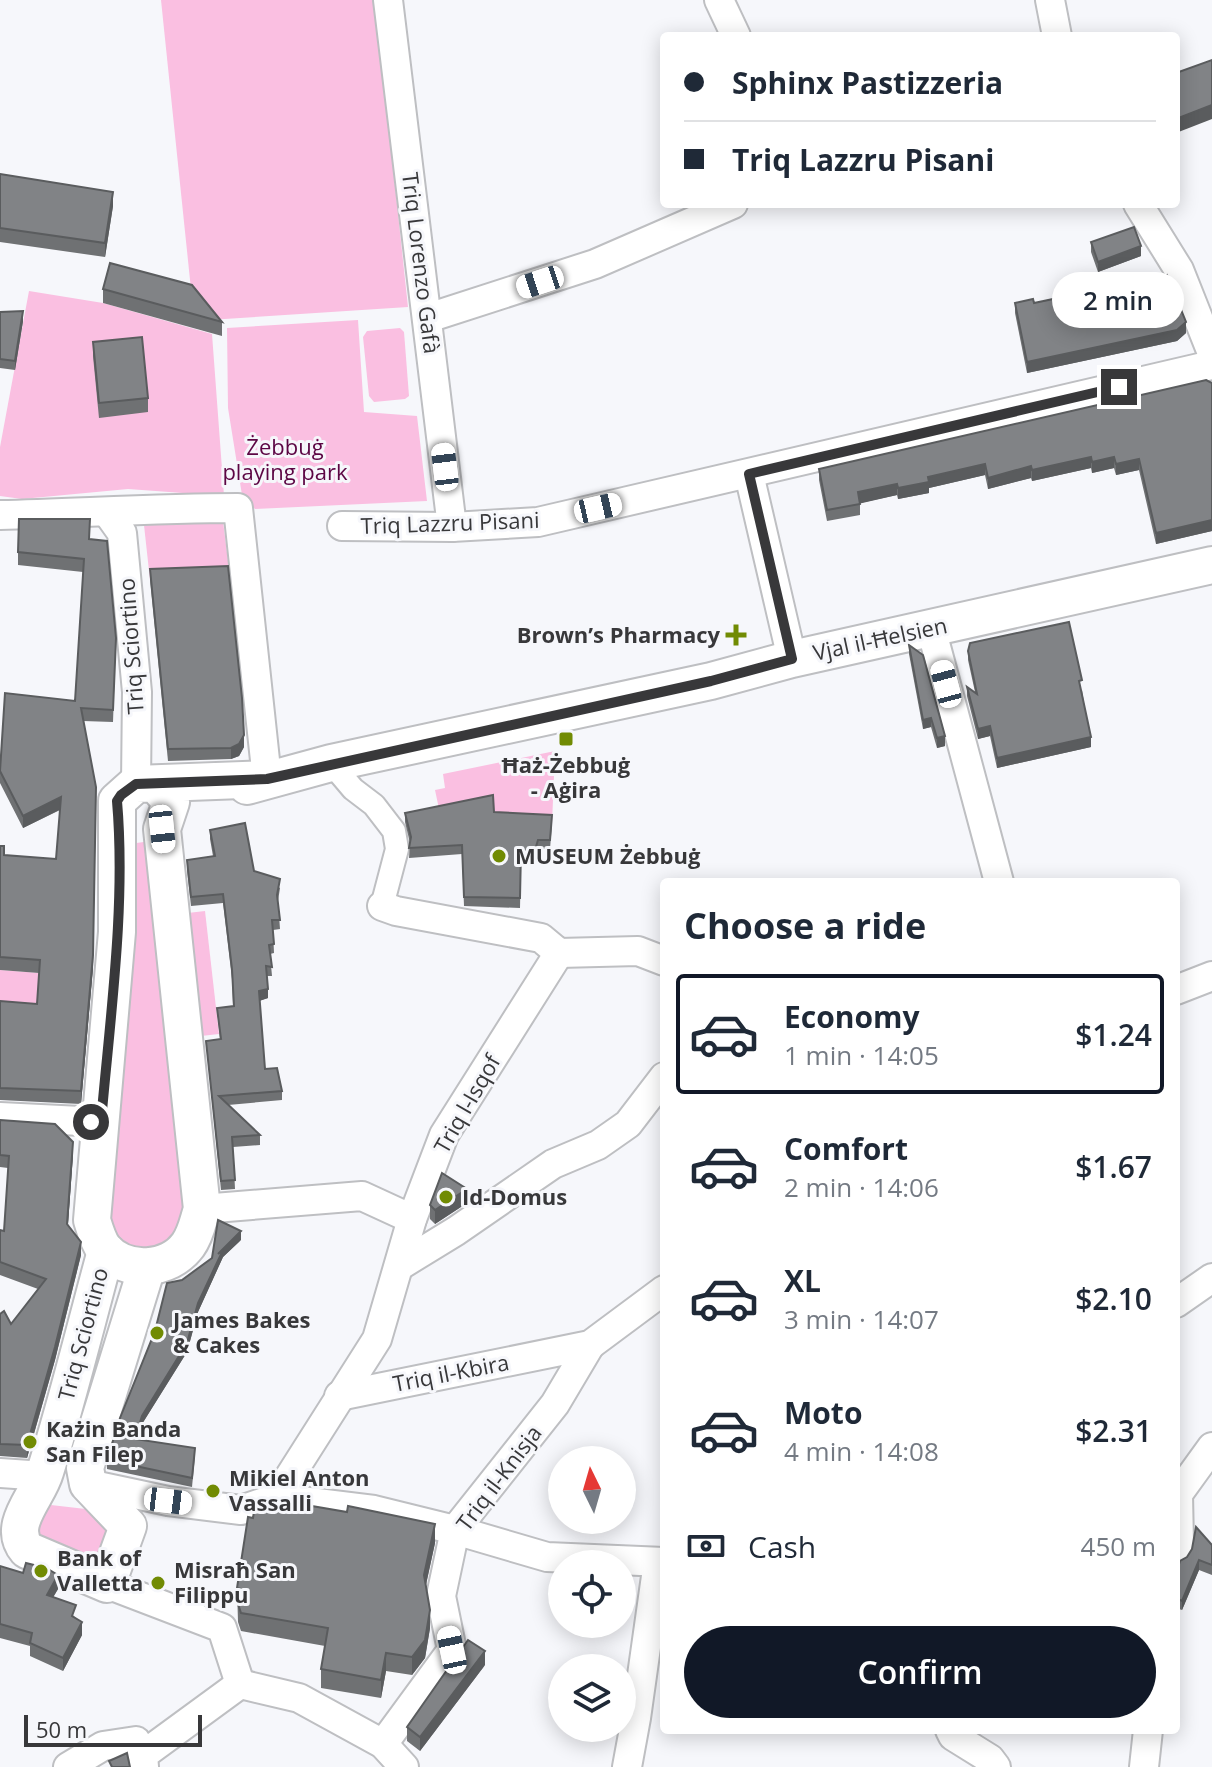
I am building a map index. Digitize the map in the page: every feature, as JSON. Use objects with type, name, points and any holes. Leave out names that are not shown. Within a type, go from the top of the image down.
[{"type":"street","name":"Triq Lorenzo Gafà","points":[[388,0],[452,527]]},
{"type":"street","points":[[719,0],[734,32]]},
{"type":"street","points":[[1050,0],[1056,32]]},
{"type":"street","points":[[428,318],[595,264],[724,208]]},
{"type":"street","points":[[1140,208],[1179,270],[1212,353]]},
{"type":"street","name":"Triq Lazzru Pisani","points":[[342,526],[452,527],[538,522],[1212,365]]},
{"type":"street","points":[[749,474],[792,659]]},
{"type":"street","points":[[0,515],[144,508],[238,508],[267,779]]},
{"type":"street","name":"Triq Sciortino","points":[[107,512],[122,533],[137,692],[156,803],[202,1209],[189,1244],[177,1256],[147,1267],[129,1264],[106,1251],[92,1220],[117,932],[117,801],[121,795],[156,803]]},
{"type":"street","name":"Vjal il-Ħelsien","points":[[156,803],[711,681],[792,659],[1212,565]]},
{"type":"street","points":[[931,628],[998,878]]},
{"type":"street","points":[[331,763],[353,789],[374,805],[394,831],[397,849],[382,906],[541,938],[559,953],[638,951],[660,959]]},
{"type":"street","name":"Triq l-Isqof","points":[[339,1396],[377,1339],[412,1219],[444,1135],[559,953]]},
{"type":"street","points":[[1180,988],[1212,976]]},
{"type":"street","points":[[399,1266],[553,1164],[598,1145],[628,1124],[660,1082]]},
{"type":"street","points":[[0,1117],[101,1122]]},
{"type":"street","points":[[202,1209],[362,1196],[412,1219]]},
{"type":"street","name":"Triq Sciortino","points":[[23,1517],[44,1476],[106,1251]]},
{"type":"street","name":"Triq Sciortino","points":[[88,1484],[85,1468],[147,1267]]},
{"type":"street","points":[[1180,1300],[1212,1278]]},
{"type":"street","name":"Triq il-Kbira","points":[[339,1396],[590,1345],[660,1293]]},
{"type":"street","name":"Triq il-Knisja","points":[[383,1744],[452,1650],[441,1596],[455,1530],[555,1404],[590,1345]]},
{"type":"street","points":[[276,1498],[339,1396]]},
{"type":"street","points":[[1180,1490],[1212,1447]]},
{"type":"street","points":[[0,1473],[44,1476]]},
{"type":"street","points":[[0,1482],[16,1501],[23,1517],[19,1536],[27,1550],[222,1628],[240,1684]]},
{"type":"street","points":[[88,1484],[168,1501],[241,1510],[276,1498],[374,1510],[547,1557],[660,1562]]},
{"type":"street","points":[[88,1484],[128,1526]]},
{"type":"street","points":[[107,1584],[134,1514],[168,1501]]},
{"type":"street","points":[[627,1767],[660,1568]]},
{"type":"street","points":[[240,1684],[299,1698],[383,1744],[404,1767]]},
{"type":"street","points":[[68,1767],[103,1746],[136,1741],[144,1761],[240,1684]]},
{"type":"street","points":[[952,1734],[990,1759],[996,1767]]},
{"type":"street","points":[[1144,1767],[1148,1734]]},
{"type":"green space","points":[[161,0],[375,0],[408,307],[209,320],[192,299]]},
{"type":"green space","points":[[29,291],[103,303],[212,334],[224,496],[128,489],[22,499],[0,496],[0,447]]},
{"type":"green space","name":"Żebbuġ playing park","points":[[358,320],[364,412],[417,416],[427,501],[255,509],[242,495],[228,408],[227,328]]},
{"type":"green space","points":[[400,328],[404,332],[409,396],[374,402],[369,396],[363,337],[367,331]]},
{"type":"green space","points":[[223,521],[230,577],[150,580],[144,525]]},
{"type":"green space","points":[[555,751],[552,824],[494,821],[494,794],[493,804],[439,809],[435,790],[445,788],[443,774]]},
{"type":"green space","points":[[151,841],[184,1220],[159,1257],[104,1237],[129,844]]},
{"type":"green space","points":[[205,911],[219,1034],[192,1037],[179,914]]},
{"type":"green space","points":[[0,970],[40,973],[36,1016],[0,1013]]},
{"type":"green space","points":[[51,1505],[103,1511],[114,1519],[99,1559],[42,1548],[32,1528],[45,1507]]},
{"type":"building","points":[[1212,60],[1212,105],[1180,117],[1180,72]]},
{"type":"building","points":[[0,174],[113,192],[105,243],[0,228]]},
{"type":"building","points":[[1134,227],[1141,246],[1098,262],[1091,242]]},
{"type":"building","points":[[110,263],[192,285],[222,322],[103,289]]},
{"type":"building","points":[[1167,275],[1186,322],[1177,330],[1027,362],[1015,303],[1033,299],[1034,303]]},
{"type":"building","points":[[23,311],[15,361],[0,359],[0,312]]},
{"type":"building","points":[[142,337],[148,398],[99,403],[93,342]]},
{"type":"building","points":[[1206,380],[1212,383],[1212,520],[1156,533],[1139,459],[1116,464],[1114,457],[1092,462],[1091,457],[1032,470],[1031,466],[988,478],[985,464],[928,477],[929,482],[898,488],[897,484],[858,492],[860,504],[827,510],[819,469]]},
{"type":"building","points":[[19,519],[90,519],[89,539],[107,541],[116,638],[113,710],[81,708],[96,787],[93,955],[81,1091],[0,1088],[0,1001],[37,1004],[40,960],[0,957],[0,846],[4,846],[4,855],[56,859],[61,797],[23,816],[0,771],[5,693],[75,701],[84,559],[18,552]]},
{"type":"building","points":[[228,566],[244,735],[239,744],[231,748],[168,749],[150,569]]},
{"type":"building","points":[[1069,622],[1091,737],[997,758],[990,726],[978,729],[967,687],[977,694],[968,651],[970,643]]},
{"type":"building","points":[[909,645],[923,655],[945,736],[937,738],[931,718],[923,720]]},
{"type":"building","name":"MUSEUM Żebbuġ","points":[[493,795],[494,812],[552,815],[550,840],[538,840],[535,850],[521,851],[520,898],[464,897],[462,845],[409,848],[411,837],[405,813]]},
{"type":"building","points":[[245,823],[254,871],[280,879],[277,895],[280,920],[272,920],[274,944],[269,945],[272,967],[266,966],[268,989],[259,991],[265,1069],[277,1068],[282,1091],[219,1096],[260,1135],[232,1137],[235,1180],[221,1181],[206,1041],[221,1039],[217,1008],[234,1006],[232,969],[223,894],[191,897],[187,860],[215,856],[210,830]]},
{"type":"building","points":[[0,1120],[55,1124],[73,1142],[67,1224],[81,1242],[27,1445],[0,1444],[0,1314],[4,1311],[11,1324],[46,1279],[0,1262],[0,1230],[4,1231],[9,1156],[0,1155]]},
{"type":"building","points":[[442,1173],[467,1189],[435,1210],[430,1205]]},
{"type":"building","points":[[218,1220],[241,1231],[218,1254],[223,1250],[198,1303],[187,1343],[142,1416],[135,1439],[195,1448],[192,1478],[107,1460],[120,1418],[155,1331],[167,1283],[182,1280],[212,1258]]},
{"type":"building","points":[[271,1499],[347,1512],[348,1506],[435,1524],[424,1575],[430,1610],[425,1640],[412,1657],[386,1653],[381,1680],[321,1669],[328,1628],[241,1613],[238,1604],[241,1589],[237,1588],[248,1517],[253,1518],[255,1505]]},
{"type":"building","points":[[1196,1527],[1212,1545],[1212,1565],[1199,1560],[1182,1601],[1180,1561],[1192,1549]]},
{"type":"building","points":[[26,1563],[58,1575],[47,1595],[76,1605],[72,1616],[82,1622],[63,1658],[30,1643],[32,1633],[0,1624],[0,1566],[23,1573]]},
{"type":"building","points":[[468,1640],[485,1651],[420,1737],[407,1727]]},
{"type":"building","points":[[127,1753],[130,1767],[112,1767],[109,1761]]},
{"type":"place","name":"Brown’s Pharmacy","points":[[736,635]]},
{"type":"place","name":"Ħaż-Żebbuġ - Aġira","points":[[566,739]]},
{"type":"place","name":"MUSEUM Żebbuġ","points":[[499,856]]},
{"type":"place","name":"Id-Domus","points":[[446,1197]]},
{"type":"place","name":"James Bakes & Cakes","points":[[157,1333]]},
{"type":"place","name":"Każin Banda San Filep","points":[[30,1442]]},
{"type":"place","name":"Mikiel Anton Vassalli","points":[[213,1491]]},
{"type":"place","name":"Bank of Valletta","points":[[41,1571]]},
{"type":"place","name":"Misraħ San Filippu","points":[[158,1583]]},
{"type":"route","points":[[91,1122],[101,1122],[112,995],[117,932],[117,801],[136,784],[267,779],[711,681],[792,659],[749,474],[1119,387]]}]
